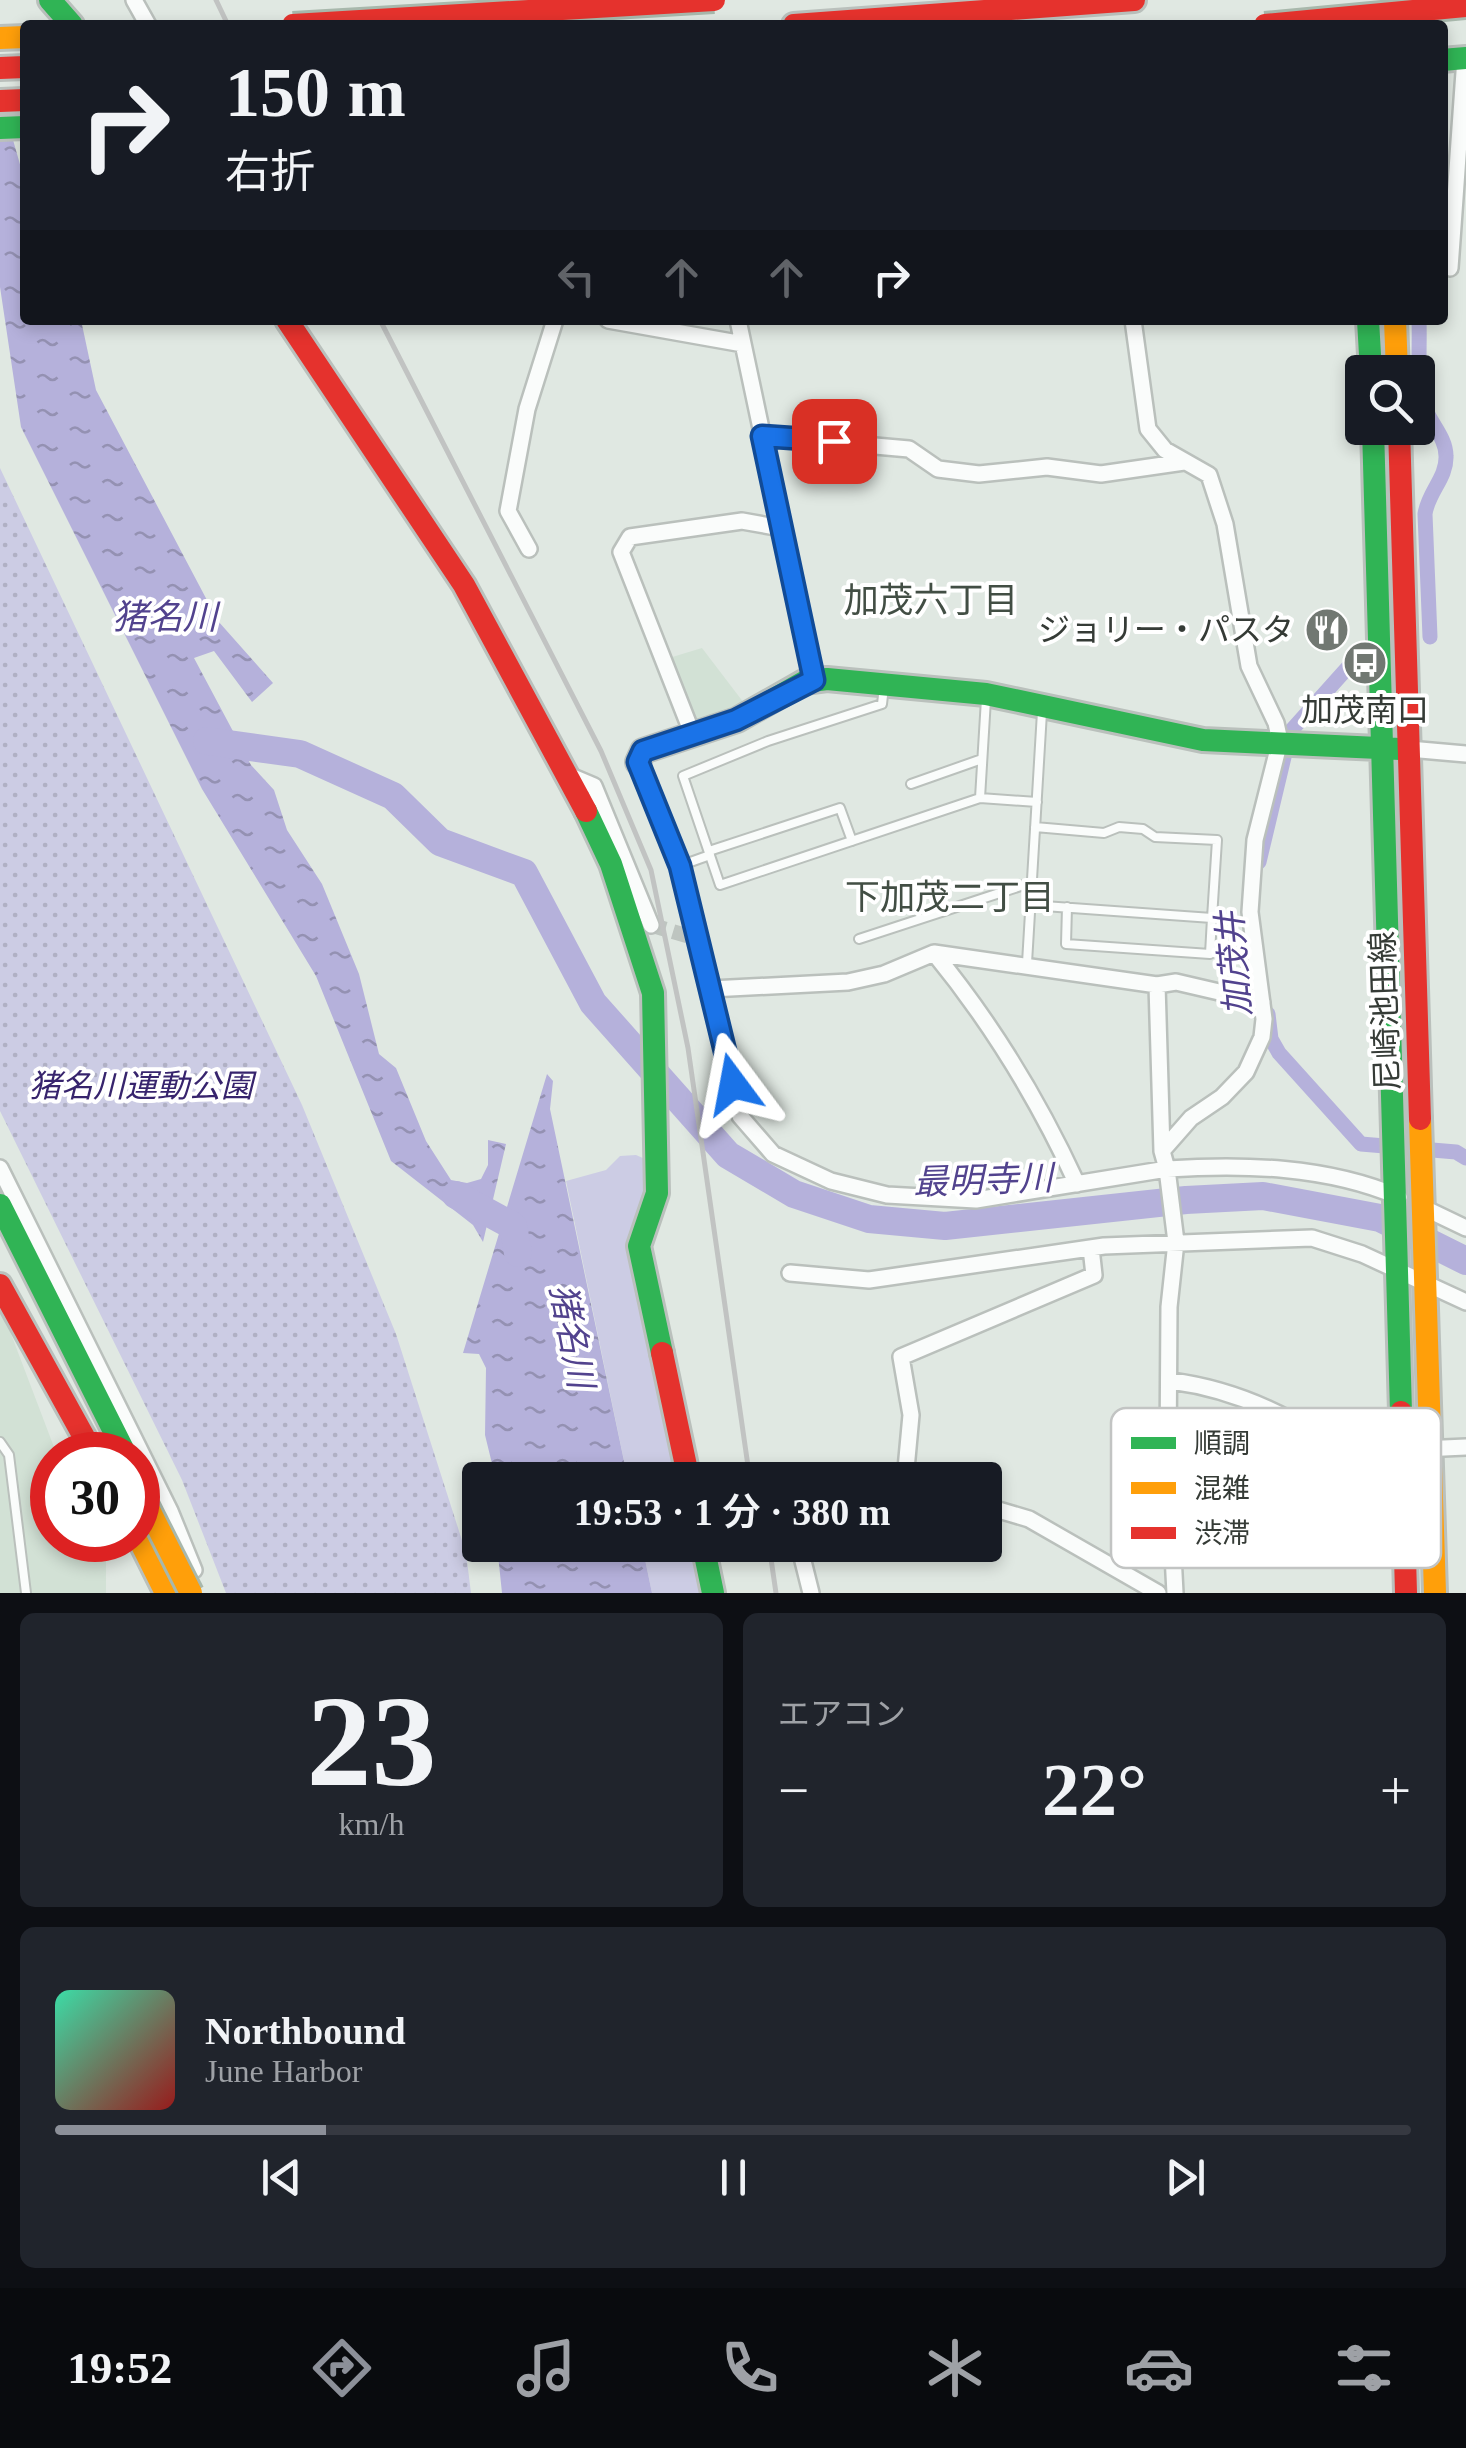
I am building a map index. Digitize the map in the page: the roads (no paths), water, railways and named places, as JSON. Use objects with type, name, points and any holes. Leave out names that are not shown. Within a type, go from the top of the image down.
[{"type":"main road","points":[[50,0],[68,20]]},
{"type":"main road","points":[[328,20],[477,0]]},
{"type":"main road","points":[[376,20],[714,0]]},
{"type":"main road","points":[[862,20],[1134,0]]},
{"type":"main road","points":[[1318,20],[1466,6]]},
{"type":"main road","points":[[290,325],[464,585],[568,775],[611,864],[652,993],[657,1193],[639,1246],[684,1462]]},
{"type":"main road","points":[[1368,325],[1370,355]]},
{"type":"main road","points":[[1395,325],[1396,355]]},
{"type":"main road","name":"尼崎池田線","points":[[1373,445],[1399,1408]]},
{"type":"main road","name":"尼崎池田線","points":[[1400,445],[1429,1408]]},
{"type":"main road","points":[[638,762],[643,751],[736,720],[814,680],[884,682],[986,694],[1156,734],[1203,740],[1408,749]]},
{"type":"main road","points":[[0,1204],[112,1432]]},
{"type":"main road","points":[[0,1244],[110,1432]]},
{"type":"main road","points":[[0,1285],[81,1432]]},
{"type":"main road","points":[[0,1309],[80,1432]]},
{"type":"main road","points":[[160,1532],[190,1593]]},
{"type":"main road","points":[[151,1562],[166,1593]]},
{"type":"main road","points":[[706,1562],[713,1593]]},
{"type":"main road","name":"尼崎池田線","points":[[1405,1568],[1406,1593]]},
{"type":"main road","name":"尼崎池田線","points":[[1434,1568],[1435,1593]]},
{"type":"street","points":[[1453,268],[1460,210],[1456,157],[1465,58]]},
{"type":"street","points":[[529,549],[508,511],[527,409],[553,325]]},
{"type":"street","points":[[636,325],[743,344]]},
{"type":"street","points":[[739,325],[814,680]]},
{"type":"street","points":[[1133,325],[1148,428],[1164,450],[1209,475],[1224,524],[1249,666],[1276,722],[1280,741],[1255,840],[1250,912],[1262,1002],[1262,1037],[1246,1072],[1190,1118],[1162,1151]]},
{"type":"street","points":[[762,436],[909,448],[932,467],[962,472],[1047,467],[1100,474],[1184,462]]},
{"type":"street","points":[[692,733],[621,552],[630,537],[742,520],[780,528]]},
{"type":"street","points":[[1408,749],[1466,754]]},
{"type":"street","points":[[638,762],[680,866],[740,1116],[773,1154],[831,1181],[887,1194],[976,1200],[1167,1172],[1299,1171],[1352,1180],[1466,1228]]},
{"type":"street","points":[[568,775],[594,786],[651,925]]},
{"type":"street","points":[[711,989],[848,982],[884,974],[934,953],[1027,962],[1156,984],[1176,982],[1262,1002]]},
{"type":"street","points":[[934,953],[973,1000],[1032,1090],[1077,1184]]},
{"type":"street","points":[[1156,984],[1162,1151],[1176,1236],[1169,1308],[1169,1408]]},
{"type":"street","points":[[0,1168],[186,1547],[203,1593]]},
{"type":"street","points":[[790,1273],[869,1280],[1176,1236],[1312,1238],[1425,1278],[1466,1302]]},
{"type":"street","points":[[907,1462],[911,1416],[901,1356],[1094,1275],[1091,1248]]},
{"type":"street","points":[[1170,1380],[1256,1401],[1270,1408]]},
{"type":"street","points":[[1441,1448],[1466,1447]]},
{"type":"street","points":[[1002,1511],[1029,1519],[1111,1566]]},
{"type":"street","points":[[181,1593],[186,1547]]},
{"type":"street","points":[[804,1562],[811,1593]]},
{"type":"street","points":[[1114,1568],[1158,1593]]},
{"type":"street","points":[[1175,1568],[1176,1593]]},
{"type":"lane","points":[[884,682],[882,704],[768,741],[683,776],[720,885],[980,798],[1036,802]]},
{"type":"lane","points":[[980,798],[986,694]]},
{"type":"lane","points":[[1027,962],[1042,707]]},
{"type":"lane","points":[[911,784],[982,759]]},
{"type":"lane","points":[[680,866],[840,808],[852,841]]},
{"type":"lane","points":[[1035,826],[1104,833],[1119,827],[1143,829],[1155,837],[1218,840],[1210,954],[1066,944],[1067,907]]},
{"type":"lane","points":[[859,939],[1030,883]]},
{"type":"lane","points":[[1030,905],[1212,918]]},
{"type":"lane","points":[[0,1442],[9,1456],[26,1593]]},
{"type":"water","name":"猪名川","points":[[0,94],[20,164],[20,325],[82,325],[96,390],[218,621],[273,683],[252,702],[214,651],[194,658],[251,765],[274,790],[287,830],[322,884],[359,974],[379,1054],[396,1068],[426,1141],[451,1180],[467,1183],[481,1179],[488,1165],[488,1140],[506,1144],[483,1242],[473,1225],[391,1161],[316,976],[202,789],[21,427],[0,287]]},
{"type":"water","points":[[547,1074],[553,1081],[550,1109],[624,1462],[492,1462],[485,1435],[486,1368],[479,1354],[463,1353]]},
{"type":"water","points":[[499,1562],[646,1562],[652,1593],[502,1593]]},
{"type":"waterway","name":"加茂井","points":[[1419,325],[1422,399],[1443,441],[1446,456],[1444,471],[1425,514],[1430,637]]},
{"type":"waterway","name":"加茂井","points":[[1259,862],[1290,732],[1350,665]]},
{"type":"waterway","name":"最明寺川","points":[[207,741],[300,754],[393,796],[440,842],[524,873],[593,1003],[728,1155],[794,1194],[869,1219],[945,1226],[1186,1200],[1263,1196],[1380,1218],[1466,1261]]},
{"type":"waterway","name":"加茂井","points":[[1268,1014],[1271,1039],[1279,1053],[1361,1144],[1456,1152],[1466,1158]]},
{"type":"waterway","name":"猪名川","points":[[456,1195],[513,1226],[518,1253]]},
{"type":"tunnel","points":[[651,925],[698,939]]},
{"type":"railway","points":[[216,0],[226,20]]},
{"type":"railway","points":[[383,325],[601,751],[651,870],[688,1048],[747,1462]]},
{"type":"railway","points":[[771,1562],[776,1593]]},
{"type":"place","name":"ジョリー・パスタ","points":[[1327,630]]},
{"type":"place","name":"加茂南口","points":[[1365,663]]},
{"type":"district","name":"加茂六丁目","points":[[931,600]]},
{"type":"district","name":"下加茂二丁目","points":[[950,897]]},
{"type":"park label","name":"猪名川運動公園","points":[[141,1086]]}]
